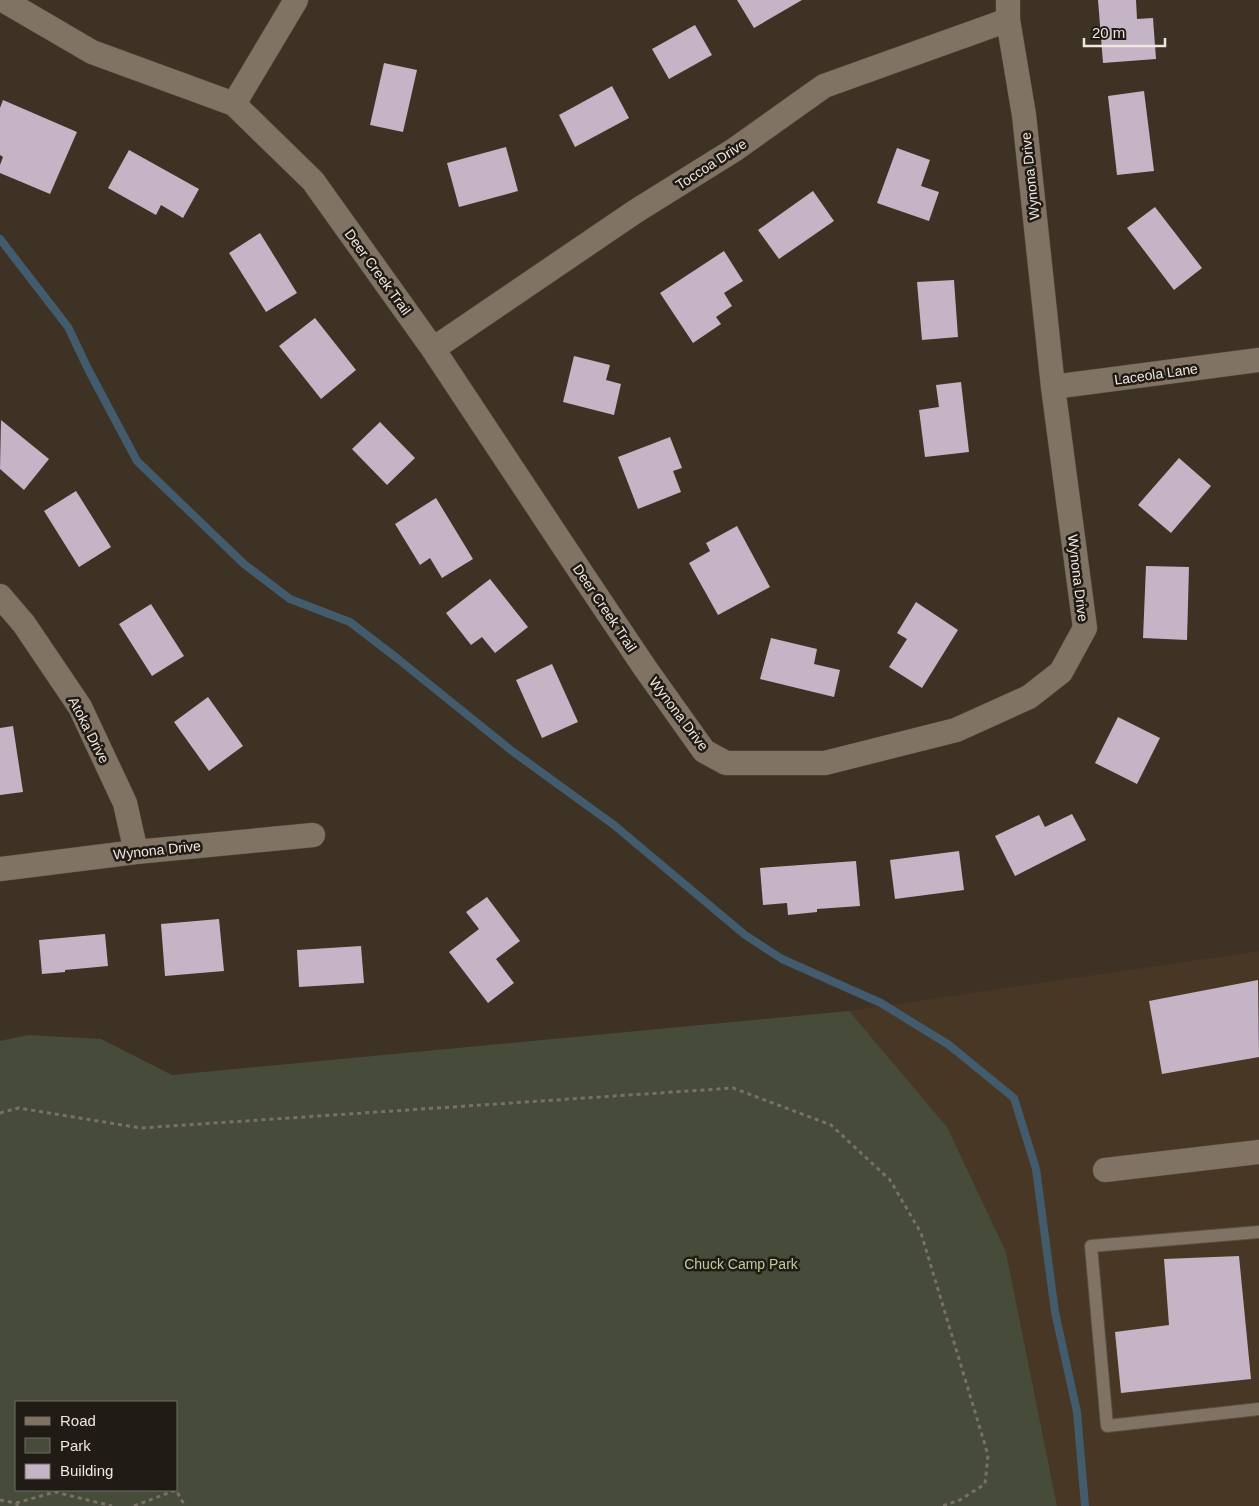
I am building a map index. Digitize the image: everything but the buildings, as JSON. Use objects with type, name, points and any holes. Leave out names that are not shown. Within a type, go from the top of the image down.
[{"type":"street","name":"Deer Creek Trail","points":[[3,0],[92,52],[234,104],[313,181],[433,349],[645,668]]},
{"type":"street","points":[[234,104],[296,0]]},
{"type":"street","name":"Toccoa Drive","points":[[433,349],[636,212],[734,150],[824,86],[1008,10]]},
{"type":"street","name":"Wynona Drive","points":[[645,668],[704,751],[726,763],[825,763],[956,730],[1029,697],[1061,672],[1084,628],[1053,387],[1024,115],[1008,10]]},
{"type":"street","name":"Laceola Lane","points":[[1053,387],[1259,360]]},
{"type":"street","name":"Atoka Drive","points":[[0,596],[24,624],[80,707],[126,803],[136,852]]},
{"type":"street","name":"Wynona Drive","points":[[0,869],[136,852],[313,835]]},
{"type":"street","points":[[1105,1170],[1259,1152]]},
{"type":"lane","points":[[1259,1232],[1091,1246],[1107,1426],[1259,1409]]},
{"type":"path","points":[[0,1113],[18,1108],[141,1128],[733,1088],[831,1125],[890,1180],[921,1233],[988,1455],[985,1484],[960,1500],[942,1506]]},
{"type":"path","points":[[134,1506],[173,1491]]},
{"type":"path","points":[[177,1491],[185,1506]]},
{"type":"path","points":[[0,1500],[17,1505],[55,1492],[112,1506]]},
{"type":"shaded area","points":[[1259,951],[1259,1506],[1057,1506],[1006,1252],[849,1011]]},
{"type":"green space","name":"Chuck Camp Park","points":[[849,1011],[947,1127],[1006,1252],[1057,1506],[0,1506],[0,1041],[28,1035],[101,1039],[172,1075]]},
{"type":"waterway","points":[[0,239],[68,327],[137,461],[244,564],[290,599],[350,622],[512,751],[614,825],[745,935],[782,959],[881,1003],[949,1045],[1014,1098],[1036,1169],[1055,1312],[1077,1412],[1085,1506]]}]
